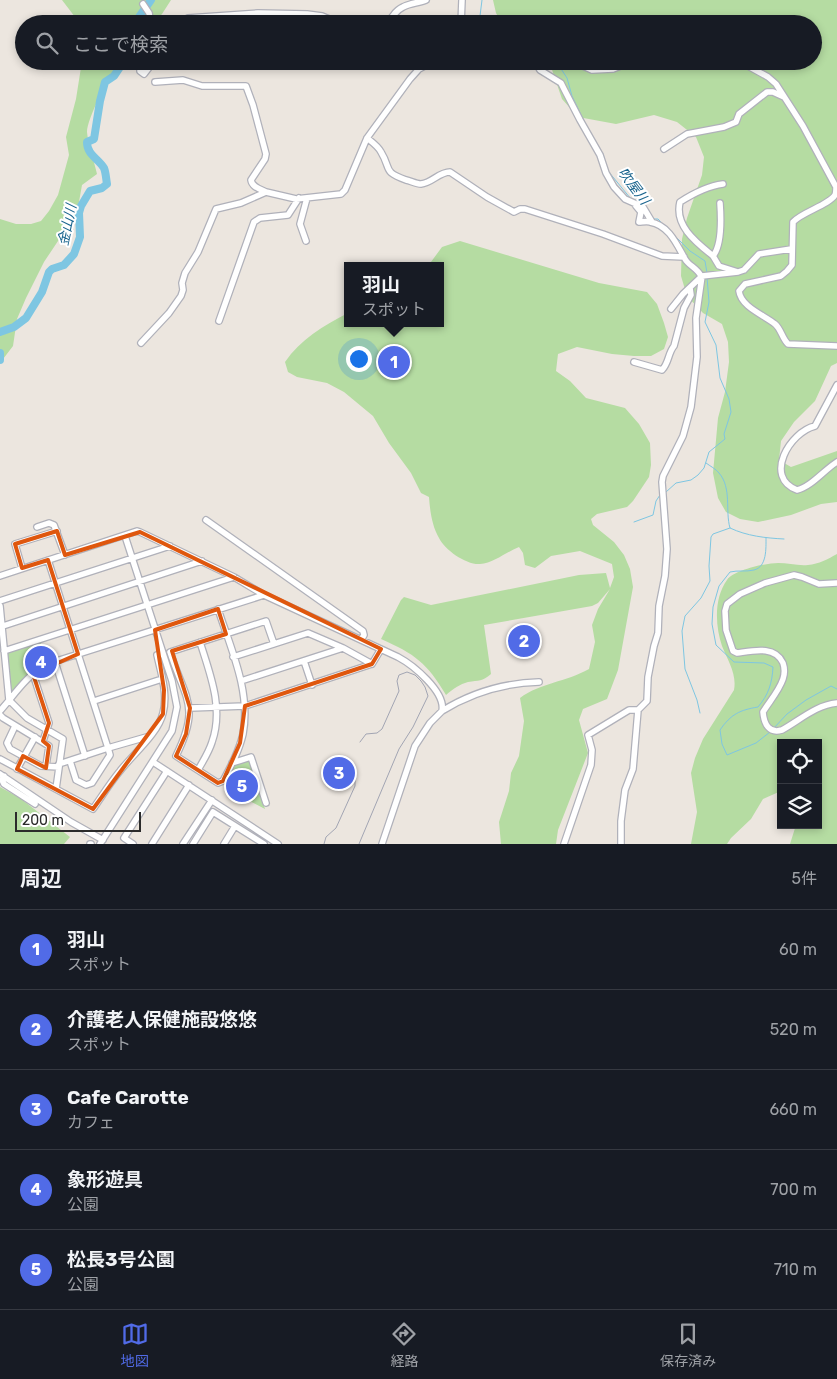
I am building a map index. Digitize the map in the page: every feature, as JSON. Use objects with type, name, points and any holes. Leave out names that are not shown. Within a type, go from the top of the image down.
[{"type":"street","points":[[395,15],[402,7],[426,0]]},
{"type":"street","points":[[461,15],[462,0]]},
{"type":"street","points":[[143,4],[149,15]]},
{"type":"street","points":[[240,15],[290,15]]},
{"type":"street","points":[[156,82],[183,80],[202,86],[246,86],[266,154],[251,182],[266,192],[307,198],[342,194],[367,138],[418,70]]},
{"type":"street","points":[[540,70],[560,83],[564,89],[600,155],[606,173],[614,187],[625,199],[643,207],[652,222]]},
{"type":"street","points":[[755,70],[776,84],[837,187],[835,195],[829,201],[793,222],[792,265],[787,271],[781,276],[745,284],[739,291],[739,295],[748,305],[780,328],[784,340],[788,344],[837,346]]},
{"type":"street","points":[[664,149],[687,134],[724,127],[736,122],[739,114],[768,92],[785,97]]},
{"type":"street","points":[[367,138],[381,152],[392,175],[397,178],[419,184],[450,172],[487,197],[514,212],[520,208],[525,209],[604,234],[662,256],[684,257]]},
{"type":"street","points":[[723,184],[712,185],[680,202],[678,211],[680,222],[713,256],[719,266],[738,272]]},
{"type":"street","points":[[140,343],[169,313],[181,296],[185,273],[198,252],[216,209],[241,203],[266,192]]},
{"type":"street","points":[[219,321],[254,222],[260,218],[288,215],[299,198]]},
{"type":"street","points":[[306,241],[300,224],[307,198]]},
{"type":"street","points":[[713,256],[717,252],[719,244],[720,203]]},
{"type":"street","points":[[619,843],[625,790],[633,769],[638,710],[647,701],[648,677],[658,633],[659,606],[665,576],[668,549],[662,482],[663,476],[683,436],[690,407],[697,357],[696,318],[702,276],[689,264],[670,234],[663,228],[652,222],[639,222],[641,212],[634,205]]},
{"type":"street","points":[[671,309],[702,276],[738,272],[744,270],[759,254],[791,249]]},
{"type":"street","points":[[634,362],[662,370],[665,367],[670,351],[674,346],[684,308],[691,295],[690,288]]},
{"type":"street","points":[[837,385],[815,426],[807,428],[798,435],[784,452],[781,461],[784,479],[797,490],[809,486],[825,469],[837,462]]},
{"type":"street","points":[[206,520],[363,631],[364,636],[361,640]]},
{"type":"street","points":[[37,527],[49,523],[54,525],[64,555]]},
{"type":"street","points":[[22,568],[15,544],[57,531]]},
{"type":"street","points":[[0,576],[137,531],[234,577],[264,595],[401,658],[420,672],[431,685],[441,701],[442,711]]},
{"type":"street","points":[[2,775],[101,842],[172,731],[177,706],[176,693],[124,536]]},
{"type":"street","points":[[0,601],[170,546]]},
{"type":"street","points":[[48,560],[110,755],[92,783],[86,786],[76,780],[70,761]]},
{"type":"street","points":[[3,626],[202,562]]},
{"type":"street","points":[[837,583],[819,584],[802,576],[794,575],[764,583],[752,588],[727,604],[724,619],[728,641],[733,651],[737,653],[766,651],[779,657],[783,664],[785,670],[781,684],[763,712],[763,719],[770,730],[776,732],[782,730],[813,710],[837,703]]},
{"type":"street","points":[[4,651],[234,577]]},
{"type":"street","points":[[46,766],[49,746],[1,717],[9,700],[40,668],[78,654],[264,595]]},
{"type":"street","points":[[0,606],[9,700],[26,717],[63,739],[56,789]]},
{"type":"street","points":[[218,609],[226,634],[233,657],[241,681],[245,706],[243,734],[223,781],[218,783],[176,756],[186,734],[190,708],[183,683],[170,652],[200,642],[226,634],[266,621],[274,644]]},
{"type":"street","points":[[233,657],[308,633],[372,664]]},
{"type":"street","points":[[198,770],[209,750],[215,733],[217,707],[212,680],[200,642]]},
{"type":"street","points":[[241,681],[342,648]]},
{"type":"street","points":[[190,708],[245,706],[372,664],[381,649]]},
{"type":"street","points":[[0,759],[93,809],[120,770],[158,725],[164,711],[165,697],[157,655],[163,654]]},
{"type":"street","points":[[304,661],[312,685]]},
{"type":"street","points":[[55,662],[85,756]]},
{"type":"street","points":[[33,674],[49,723],[43,741]]},
{"type":"street","points":[[94,701],[162,679]]},
{"type":"street","points":[[382,844],[415,746],[442,711],[477,694],[512,684],[539,682]]},
{"type":"street","points":[[564,844],[591,765],[592,750],[588,735],[629,710],[638,710]]},
{"type":"street","points":[[26,717],[7,742],[8,747],[41,766],[59,766],[108,748],[150,736]]},
{"type":"street","points":[[17,769],[35,737]]},
{"type":"street","points":[[232,763],[251,757],[266,804]]},
{"type":"street","points":[[153,762],[277,844]]},
{"type":"street","points":[[133,844],[124,838],[167,771]]},
{"type":"street","points":[[2,775],[4,784],[35,804]]},
{"type":"street","points":[[152,844],[190,785]]},
{"type":"street","points":[[183,844],[212,800]]},
{"type":"street","points":[[192,844],[213,812],[256,842],[264,844]]},
{"type":"street","points":[[224,844],[235,826]]},
{"type":"highlighted area","points":[[57,531],[65,555],[140,532],[381,649],[372,664],[245,706],[240,743],[223,781],[218,783],[176,756],[186,734],[190,708],[172,651],[226,634],[218,609],[155,630],[164,690],[163,714],[93,809],[17,769],[23,756],[46,768],[49,746],[43,741],[49,723],[33,674],[78,654],[48,560],[22,568],[15,544]]},
{"type":"green space","points":[[62,0],[171,0],[161,15],[73,15]]},
{"type":"green space","points":[[493,0],[837,0],[837,363],[831,366],[815,401],[794,422],[781,441],[779,460],[791,467],[837,451],[837,502],[821,504],[791,515],[758,522],[740,519],[726,512],[718,498],[713,473],[718,418],[725,392],[729,362],[728,342],[722,324],[703,313],[687,296],[681,276],[682,239],[702,175],[704,157],[696,137],[677,122],[654,115],[616,124],[578,117],[562,99],[552,70],[822,70],[822,15],[497,15]]},
{"type":"green space","points":[[81,70],[114,70],[100,96],[88,125],[87,132],[97,174],[82,185],[77,213],[71,228],[58,241],[44,262],[17,319],[13,346],[0,363],[0,219],[16,224],[31,224],[41,221],[49,211],[58,195],[69,155],[66,137],[76,99]]},
{"type":"green space","points":[[460,241],[599,283],[647,292],[657,304],[668,337],[664,349],[651,356],[612,354],[577,347],[558,354],[556,371],[570,381],[586,398],[625,408],[639,424],[650,443],[651,465],[649,477],[627,507],[597,514],[591,519],[593,525],[614,542],[624,555],[630,569],[633,587],[618,670],[607,699],[583,709],[579,720],[588,753],[558,830],[556,844],[501,844],[499,822],[509,791],[511,773],[519,756],[524,721],[520,698],[536,689],[589,669],[595,642],[592,625],[598,609],[610,589],[598,603],[592,606],[484,625],[491,674],[483,680],[462,684],[446,695],[426,667],[403,650],[381,639],[404,597],[431,605],[579,575],[606,573],[610,588],[614,577],[612,564],[580,551],[551,556],[535,568],[525,565],[523,553],[519,547],[495,560],[480,564],[474,564],[456,556],[442,543],[437,533],[432,518],[429,497],[421,493],[411,473],[389,443],[373,416],[344,392],[327,383],[297,377],[288,372],[285,362],[313,334],[344,315],[344,327],[444,327],[444,262],[431,262],[442,247]]},
{"type":"green space","points":[[837,554],[837,844],[790,844],[795,829],[822,829],[822,739],[777,739],[777,793],[763,799],[751,819],[727,844],[691,844],[697,812],[691,773],[695,758],[703,739],[734,690],[735,684],[733,673],[722,646],[717,621],[718,603],[723,587],[727,580],[736,573],[766,564],[800,565],[823,561]]},
{"type":"green space","points":[[40,641],[47,664],[10,697],[6,652]]},
{"type":"green space","points":[[247,761],[250,762],[265,809],[232,792],[225,784],[233,765]]},
{"type":"green space","points":[[0,787],[20,798],[70,837],[64,844],[0,844]]},
{"type":"waterway","name":"金山川","points":[[140,15],[151,0]]},
{"type":"waterway","name":"吹屋川","points":[[480,15],[482,0]]},
{"type":"waterway","name":"金山川","points":[[0,332],[14,327],[26,318],[42,292],[49,272],[64,265],[74,254],[80,237],[79,213],[81,206],[90,191],[102,188],[107,184],[104,168],[89,150],[87,142],[94,139],[105,82],[114,76],[118,70]]},
{"type":"waterway","name":"吹屋川","points":[[562,70],[567,78],[572,96],[585,123]]},
{"type":"waterway","name":"吹屋川","points":[[603,154],[606,165]]},
{"type":"waterway","name":"吹屋川","points":[[608,171],[631,199]]},
{"type":"waterway","name":"吹屋川","points":[[652,219],[658,219],[665,226]]},
{"type":"waterway","name":"吹屋川","points":[[675,236],[690,251],[705,261],[707,273]]},
{"type":"waterway","points":[[666,492],[676,483],[691,480],[704,468],[709,452],[725,439],[724,434],[731,412],[729,399],[720,378],[716,345],[705,322],[709,302],[707,277]]},
{"type":"waterway","name":"金山川","points":[[0,353],[0,360]]},
{"type":"waterway","points":[[706,463],[718,472],[726,486],[730,528],[756,536],[784,539]]},
{"type":"waterway","points":[[634,522],[653,515],[656,501],[660,495]]},
{"type":"waterway","points":[[700,713],[685,669],[682,631],[685,616],[701,598],[710,581],[711,537],[713,534],[730,528]]},
{"type":"waterway","points":[[766,538],[765,557],[761,565],[754,570],[730,572],[719,586],[713,607],[712,624],[716,645],[734,662],[764,663],[773,667],[769,688],[765,698],[758,707],[736,714],[720,730],[722,744],[727,755],[756,743],[770,732]]},
{"type":"waterway","points":[[773,729],[787,714],[806,700],[831,686],[837,689]]},
{"type":"railway","points":[[359,844],[399,749],[413,727],[428,696],[425,687],[415,675],[407,672],[399,675],[397,681],[399,691],[382,729],[377,733],[366,734],[360,742]]},
{"type":"railway","points":[[324,844],[326,837],[336,828],[355,786],[355,779],[349,771],[350,764]]},
{"type":"place","name":"羽山","points":[[394,362]]},
{"type":"place","name":"介護老人保健施設悠悠","points":[[524,641]]},
{"type":"place","name":"象形遊具","points":[[41,662]]},
{"type":"place","name":"Cafe Carotte","points":[[339,773]]},
{"type":"place","name":"松長3号公園","points":[[242,786]]}]
